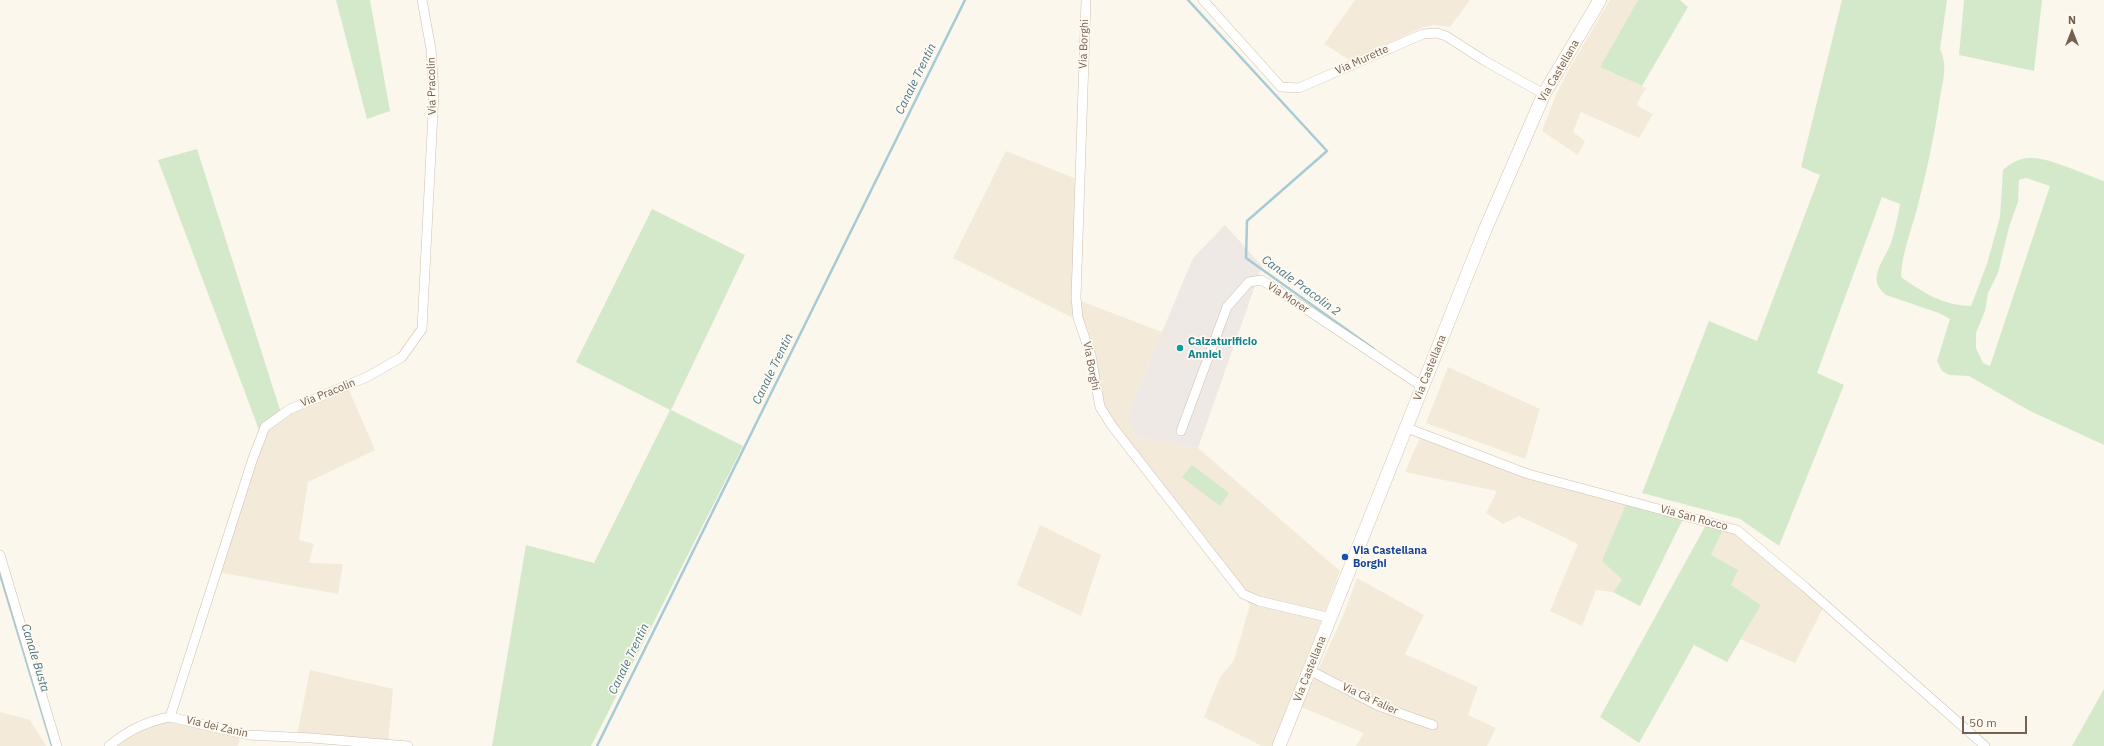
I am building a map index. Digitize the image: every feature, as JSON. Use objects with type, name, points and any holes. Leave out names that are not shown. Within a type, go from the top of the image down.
[{"type":"main road","name":"Via Castellana","points":[[1279,746],[1486,230],[1544,94],[1600,0]]},
{"type":"street","name":"Via Pracolin","points":[[170,717],[253,458],[265,427],[290,409],[367,377],[402,357],[422,329],[434,92],[431,50],[422,0]]},
{"type":"street","name":"Via Borghi","points":[[1086,0],[1076,298],[1078,318],[1091,356],[1100,407],[1112,426],[1243,594],[1259,601],[1331,618]]},
{"type":"street","name":"Via Murette","points":[[1203,0],[1281,87],[1299,88],[1423,34],[1437,33],[1446,36],[1485,61],[1544,94]]},
{"type":"street","name":"Via Morer","points":[[1181,431],[1227,307],[1250,282],[1261,280],[1423,387]]},
{"type":"street","name":"Via San Rocco","points":[[1407,428],[1528,474],[1736,530],[1805,588],[1985,746]]},
{"type":"street","points":[[0,555],[57,746]]},
{"type":"street","name":"Via Cà Falier","points":[[1309,670],[1380,706],[1432,725]]},
{"type":"street","points":[[109,746],[121,736],[142,724],[170,717]]},
{"type":"street","name":"Via dei Zanin","points":[[170,717],[248,735],[311,738],[408,746]]},
{"type":"shaded area","points":[[1355,0],[1470,0],[1450,27],[1433,25],[1421,28],[1351,61],[1324,44]]},
{"type":"shaded area","points":[[1610,0],[1638,0],[1600,67],[1646,88],[1636,105],[1653,114],[1639,138],[1581,112],[1573,132],[1585,141],[1578,155],[1542,131],[1556,95],[1568,71]]},
{"type":"shaded area","points":[[1006,151],[1084,182],[1078,300],[1162,332],[1127,416],[1136,437],[1198,448],[1340,571],[1273,746],[1262,746],[1204,717],[1219,679],[1234,660],[1250,605],[1098,405],[1075,319],[953,258]]},
{"type":"shaded area","points":[[1225,225],[1262,266],[1198,448],[1136,437],[1127,416],[1193,258]]},
{"type":"shaded area","points":[[1448,367],[1540,409],[1525,459],[1426,423]]},
{"type":"shaded area","points":[[346,383],[375,450],[308,482],[299,540],[314,544],[309,563],[343,564],[338,594],[217,572],[269,418]]},
{"type":"shaded area","points":[[1421,435],[1627,502],[1622,579],[1613,592],[1596,590],[1582,626],[1550,611],[1578,544],[1519,516],[1503,524],[1486,513],[1497,491],[1405,472]]},
{"type":"shaded area","points":[[1040,525],[1101,555],[1081,616],[1017,585]]},
{"type":"shaded area","points":[[1724,528],[1735,531],[1826,602],[1795,663],[1740,639],[1761,605],[1730,585],[1711,555]]},
{"type":"shaded area","points":[[1357,578],[1424,615],[1405,654],[1478,687],[1468,715],[1496,728],[1487,746],[1356,746],[1364,733],[1301,707],[1343,616]]},
{"type":"shaded area","points":[[310,670],[393,689],[388,742],[297,735]]},
{"type":"shaded area","points":[[0,712],[30,720],[46,746],[0,746]]},
{"type":"shaded area","points":[[169,722],[191,724],[240,738],[238,746],[116,746],[146,727]]},
{"type":"green space","points":[[336,0],[370,0],[390,111],[367,119]]},
{"type":"green space","points":[[1638,0],[1680,0],[1688,7],[1642,86],[1600,67]]},
{"type":"green space","points":[[1842,0],[1947,0],[1940,49],[1944,61],[1943,79],[1928,165],[1905,250],[1901,277],[1925,293],[1943,301],[1952,304],[1971,306],[1987,264],[2000,217],[2003,170],[2011,164],[2023,159],[2044,159],[2104,181],[2104,445],[2030,411],[1969,376],[1949,375],[1942,371],[1937,361],[1950,319],[1939,313],[1886,295],[1877,283],[1878,269],[1891,243],[1900,204],[1882,197],[1817,373],[1844,385],[1779,546],[1740,519],[1642,493],[1709,321],[1757,341],[1820,175],[1801,167]],"holes":[[[2026,178],[2050,186],[1990,366],[1983,363],[1976,348],[1976,333],[1985,311],[1988,293],[1998,273],[2009,227],[2018,202],[2019,180]]]},
{"type":"green space","points":[[1964,0],[2042,0],[2034,71],[1959,55]]},
{"type":"green space","points":[[197,149],[281,413],[269,419],[262,438],[158,160]]},
{"type":"green space","points":[[652,209],[745,255],[671,410],[743,446],[591,746],[492,746],[526,545],[594,563],[670,410],[576,362]]},
{"type":"green space","points":[[1192,465],[1229,493],[1220,506],[1182,477]]},
{"type":"green space","points":[[1627,502],[1684,517],[1640,606],[1613,592],[1622,579],[1602,561]]},
{"type":"green space","points":[[1707,523],[1724,528],[1711,555],[1738,570],[1731,585],[1761,605],[1727,662],[1694,645],[1639,743],[1600,717]]},
{"type":"green space","points":[[2104,689],[2104,746],[2072,746]]},
{"type":"waterway","name":"Canale Trentin","points":[[597,746],[965,0]]},
{"type":"waterway","name":"Canale Pracolin 2","points":[[1188,0],[1327,151],[1247,221],[1246,258],[1374,349]]},
{"type":"waterway","name":"Canale Busta","points":[[0,574],[52,746]]},
{"type":"place","name":"Calzaturificio Anniel","points":[[1180,348]]},
{"type":"place","name":"Via Castellana Borghi","points":[[1345,557]]}]
